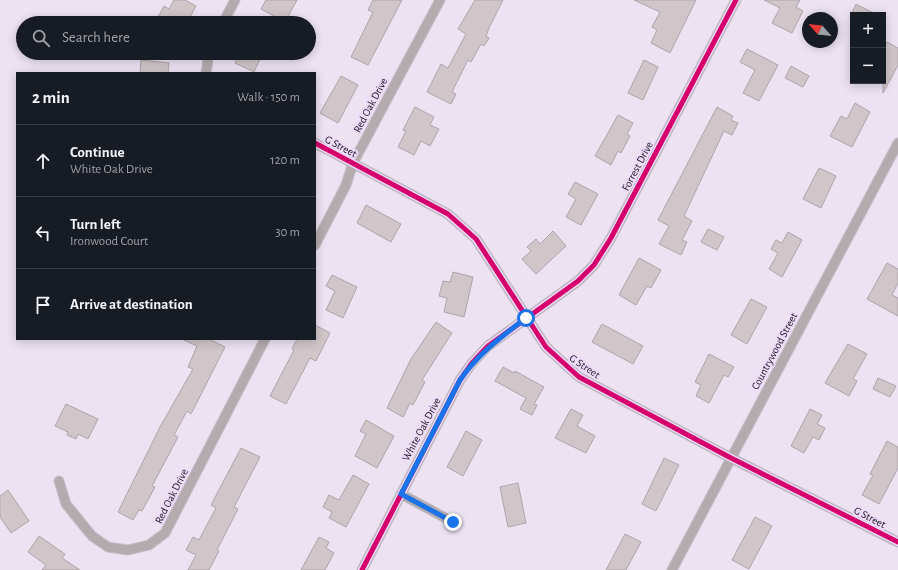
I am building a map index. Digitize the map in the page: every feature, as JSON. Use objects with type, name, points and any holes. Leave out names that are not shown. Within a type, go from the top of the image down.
[{"type":"street","points":[[227,16],[235,0]]},
{"type":"street","name":"Red Oak Drive","points":[[316,243],[346,185],[353,163],[440,0]]},
{"type":"street","name":"Forrest Drive","points":[[526,318],[578,281],[594,265],[611,238],[736,0]]},
{"type":"street","points":[[206,72],[208,60]]},
{"type":"street","name":"Countrywood Street","points":[[672,570],[898,143]]},
{"type":"street","name":"G Street","points":[[316,144],[448,214],[476,239],[546,347],[559,361],[579,377],[731,458],[898,542]]},
{"type":"street","name":"White Oak Drive","points":[[362,570],[460,380],[472,363],[488,346],[526,318]]},
{"type":"street","name":"Red Oak Drive","points":[[59,480],[66,504],[92,536],[108,547],[128,550],[149,545],[165,533],[264,340]]},
{"type":"street","points":[[401,494],[453,522]]},
{"type":"building","points":[[174,0],[185,0],[196,6],[191,16],[159,16],[164,6],[169,9]]},
{"type":"building","points":[[266,0],[297,0],[288,16],[274,16],[261,9]]},
{"type":"building","points":[[373,0],[402,0],[368,65],[351,57],[373,12],[368,10]]},
{"type":"building","points":[[475,0],[503,0],[486,36],[489,38],[484,46],[481,44],[471,62],[468,60],[452,92],[456,94],[451,104],[427,92],[441,64],[448,68],[466,34],[458,29]]},
{"type":"building","points":[[634,0],[696,0],[670,53],[651,43],[657,30],[652,27],[660,12]]},
{"type":"building","points":[[764,0],[800,0],[796,7],[803,11],[792,33],[772,23],[780,8]]},
{"type":"building","points":[[856,4],[871,12],[852,12]]},
{"type":"building","points":[[887,42],[898,48],[898,65],[883,93],[883,84],[886,84]]},
{"type":"building","points":[[747,49],[778,65],[759,101],[743,93],[755,70],[740,62]]},
{"type":"building","points":[[141,60],[169,63],[168,72],[140,72]]},
{"type":"building","points":[[236,60],[260,60],[254,72],[235,63]]},
{"type":"building","points":[[644,60],[658,67],[643,100],[628,93]]},
{"type":"building","points":[[791,66],[809,76],[803,87],[785,78]]},
{"type":"building","points":[[341,76],[358,85],[338,123],[320,113]]},
{"type":"building","points":[[855,103],[870,112],[852,147],[830,136],[841,116],[847,119]]},
{"type":"building","points":[[415,107],[434,117],[430,125],[439,129],[430,146],[421,141],[414,155],[398,147],[406,131],[403,130]]},
{"type":"building","points":[[717,107],[733,116],[731,120],[738,123],[732,135],[724,131],[684,216],[692,221],[682,240],[687,242],[681,255],[659,244],[669,226],[658,220]]},
{"type":"building","points":[[618,115],[633,123],[627,134],[630,136],[621,153],[618,151],[611,165],[595,156]]},
{"type":"building","points":[[819,168],[836,176],[821,208],[803,199]]},
{"type":"building","points":[[575,182],[598,194],[581,225],[566,217],[576,199],[568,194]]},
{"type":"building","points":[[366,205],[401,224],[391,242],[357,223]]},
{"type":"building","points":[[708,229],[724,237],[717,250],[701,242]]},
{"type":"building","points":[[553,231],[566,246],[536,274],[522,259],[531,251],[527,247],[536,239],[540,244]]},
{"type":"building","points":[[788,232],[802,240],[782,277],[769,269],[778,253],[771,249],[776,240],[782,243]]},
{"type":"building","points":[[639,258],[661,270],[651,288],[647,286],[636,305],[619,295]]},
{"type":"building","points":[[887,263],[898,269],[898,283],[892,295],[898,298],[898,316],[867,299]]},
{"type":"building","points":[[453,272],[473,277],[464,317],[444,312],[447,298],[439,296],[443,281],[450,282]]},
{"type":"building","points":[[332,275],[357,287],[343,318],[326,310],[335,291],[326,286]]},
{"type":"building","points":[[751,299],[767,307],[747,344],[731,335]]},
{"type":"building","points":[[436,322],[452,333],[422,380],[425,382],[413,405],[410,403],[403,417],[387,408],[411,359]]},
{"type":"building","points":[[602,324],[643,346],[633,364],[592,342]]},
{"type":"building","points":[[316,326],[330,333],[316,361],[310,358],[286,404],[270,396],[294,350],[292,349],[296,340],[316,340]]},
{"type":"building","points":[[184,340],[211,340],[225,347],[191,414],[187,411],[174,435],[178,437],[152,486],[155,487],[142,511],[139,510],[133,520],[118,512],[160,427],[193,369],[188,367],[197,346]]},
{"type":"building","points":[[848,344],[867,354],[853,379],[857,381],[849,396],[825,383]]},
{"type":"building","points":[[709,354],[734,367],[728,377],[724,375],[709,403],[696,396],[701,385],[695,382]]},
{"type":"building","points":[[503,367],[514,373],[515,371],[544,387],[534,404],[537,405],[532,415],[520,409],[526,398],[495,381]]},
{"type":"building","points":[[878,378],[896,386],[890,397],[873,389]]},
{"type":"building","points":[[66,404],[98,419],[88,439],[78,434],[76,439],[67,435],[68,432],[55,426]]},
{"type":"building","points":[[571,409],[583,415],[577,426],[595,436],[586,453],[555,438]]},
{"type":"building","points":[[810,409],[822,415],[817,424],[825,428],[819,440],[813,437],[804,453],[791,446]]},
{"type":"building","points":[[366,420],[394,436],[377,468],[355,456],[366,434],[360,431]]},
{"type":"building","points":[[466,431],[482,440],[463,476],[447,467]]},
{"type":"building","points":[[887,441],[898,447],[898,468],[879,504],[862,495],[873,475],[870,474]]},
{"type":"building","points":[[241,448],[260,457],[234,507],[238,509],[217,550],[219,551],[209,570],[188,570],[196,555],[186,550],[193,537],[199,540],[216,508],[211,505]]},
{"type":"building","points":[[664,458],[679,465],[656,511],[642,504]]},
{"type":"building","points":[[353,475],[369,484],[346,527],[329,518],[332,512],[323,507],[329,495],[339,500]]},
{"type":"building","points":[[518,483],[526,523],[508,527],[500,487]]},
{"type":"building","points":[[8,490],[29,521],[11,533],[0,517],[0,496]]},
{"type":"building","points":[[755,517],[772,526],[749,569],[732,560]]},
{"type":"building","points":[[625,534],[641,542],[626,570],[606,570]]},
{"type":"building","points":[[39,536],[65,554],[62,558],[80,570],[42,570],[46,565],[28,552]]},
{"type":"building","points":[[319,537],[329,542],[326,548],[334,553],[325,570],[301,570]]},
{"type":"cycle path","points":[[362,570],[460,380],[472,363],[488,346],[578,281],[594,265],[611,238],[736,0]]},
{"type":"cycle path","points":[[316,144],[448,214],[476,239],[546,347],[579,377],[731,458],[898,542]]},
{"type":"route","points":[[453,522],[401,494],[460,380],[472,363],[488,346],[526,318]]}]
